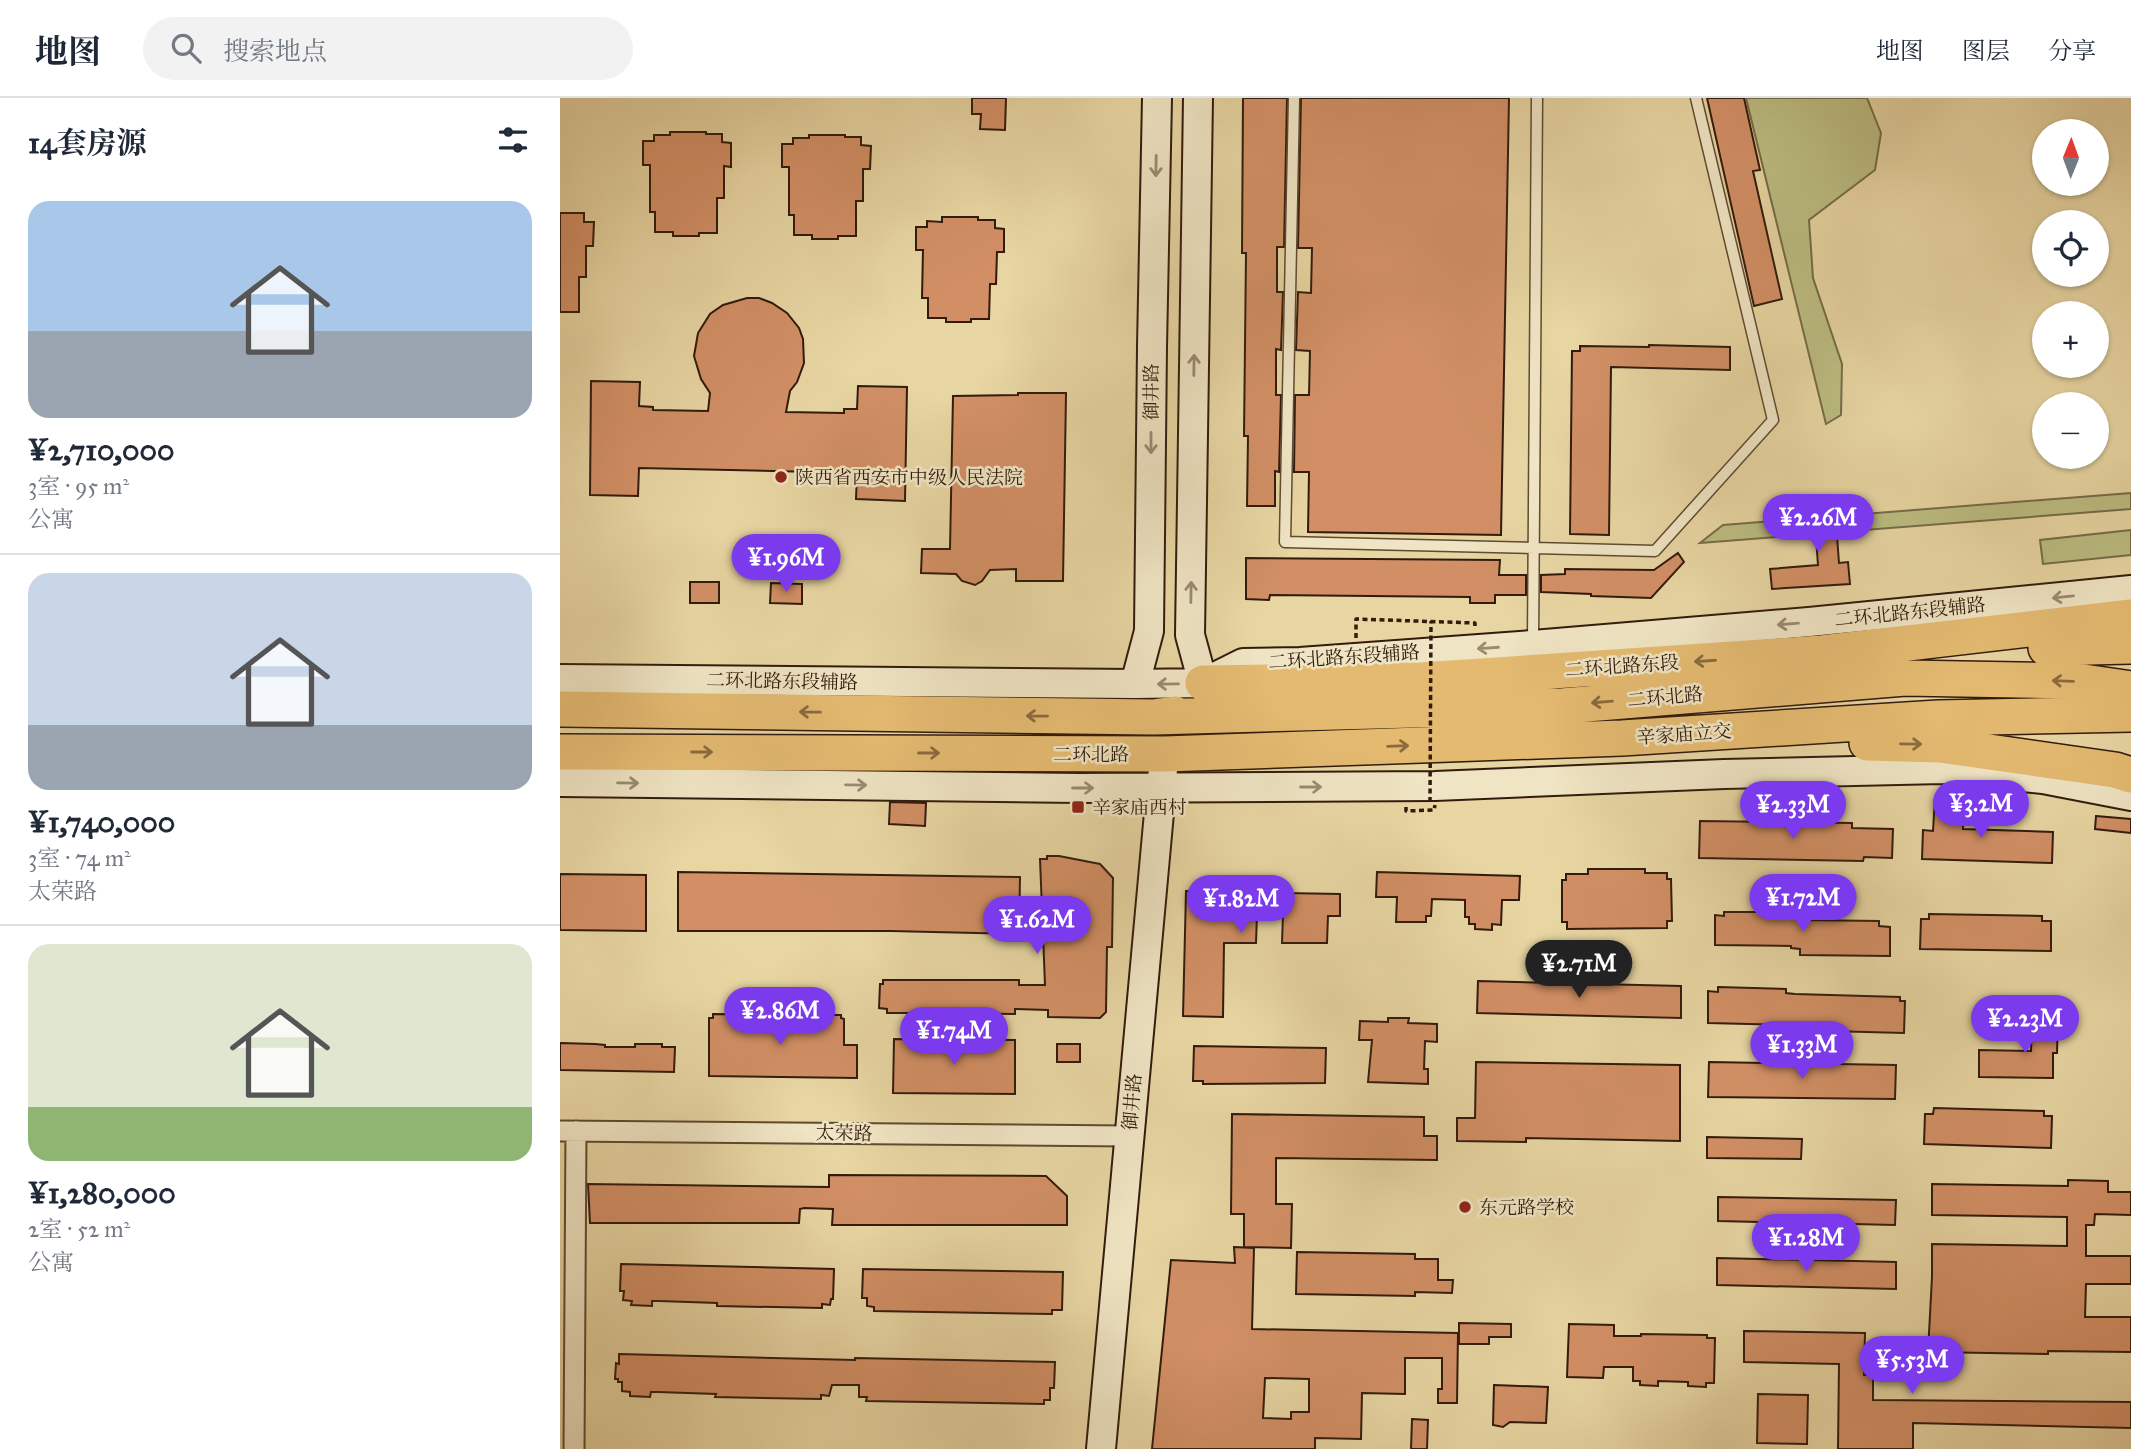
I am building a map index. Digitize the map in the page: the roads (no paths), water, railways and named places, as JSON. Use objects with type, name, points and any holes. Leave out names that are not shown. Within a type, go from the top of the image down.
[{"type":"highway","points":[[1822,653],[2131,617]]},
{"type":"highway","points":[[1822,653],[2131,646]]},
{"type":"highway","name":"二环北路东段","points":[[1422,680],[1822,653]]},
{"type":"highway","name":"二环北路","points":[[560,709],[1153,717],[1562,706],[1905,678],[2077,681],[2131,689]]},
{"type":"highway","points":[[1203,683],[1422,680]]},
{"type":"highway","name":"二环北路","points":[[1153,717],[1422,680]]},
{"type":"highway","name":"辛家庙立交","points":[[1622,738],[1938,718],[2131,714]]},
{"type":"highway","name":"二环北路","points":[[560,752],[1163,771],[1231,752],[1622,738]]},
{"type":"highway","name":"辛家庙立交","points":[[1622,738],[1940,745],[2115,770],[2131,775]]},
{"type":"main road","name":"御井路","points":[[1135,684],[1149,631],[1157,98]]},
{"type":"main road","points":[[1198,98],[1190,635],[1203,683]]},
{"type":"main road","name":"二环北路东段辅路","points":[[560,679],[1203,683],[1243,663],[1300,662],[1533,645],[1809,622],[2131,590]]},
{"type":"main road","points":[[560,782],[1163,771],[1435,786],[1724,774],[1943,769],[2043,779],[2131,796]]},
{"type":"main road","name":"御井路","points":[[1101,1449],[1163,771]]},
{"type":"street","name":"太荣路","points":[[568,1131],[1129,1136]]},
{"type":"street","points":[[568,1131],[574,1449]]},
{"type":"lane","points":[[1294,98],[1285,542],[1655,551],[1773,420],[1696,98]]},
{"type":"lane","points":[[1533,645],[1537,98]]},
{"type":"place","name":"陕西省西安市中级人民法院","points":[[781,477]]},
{"type":"place","name":"辛家庙西村","points":[[1078,807]]},
{"type":"place","name":"东元路学校","points":[[1465,1207]]}]
